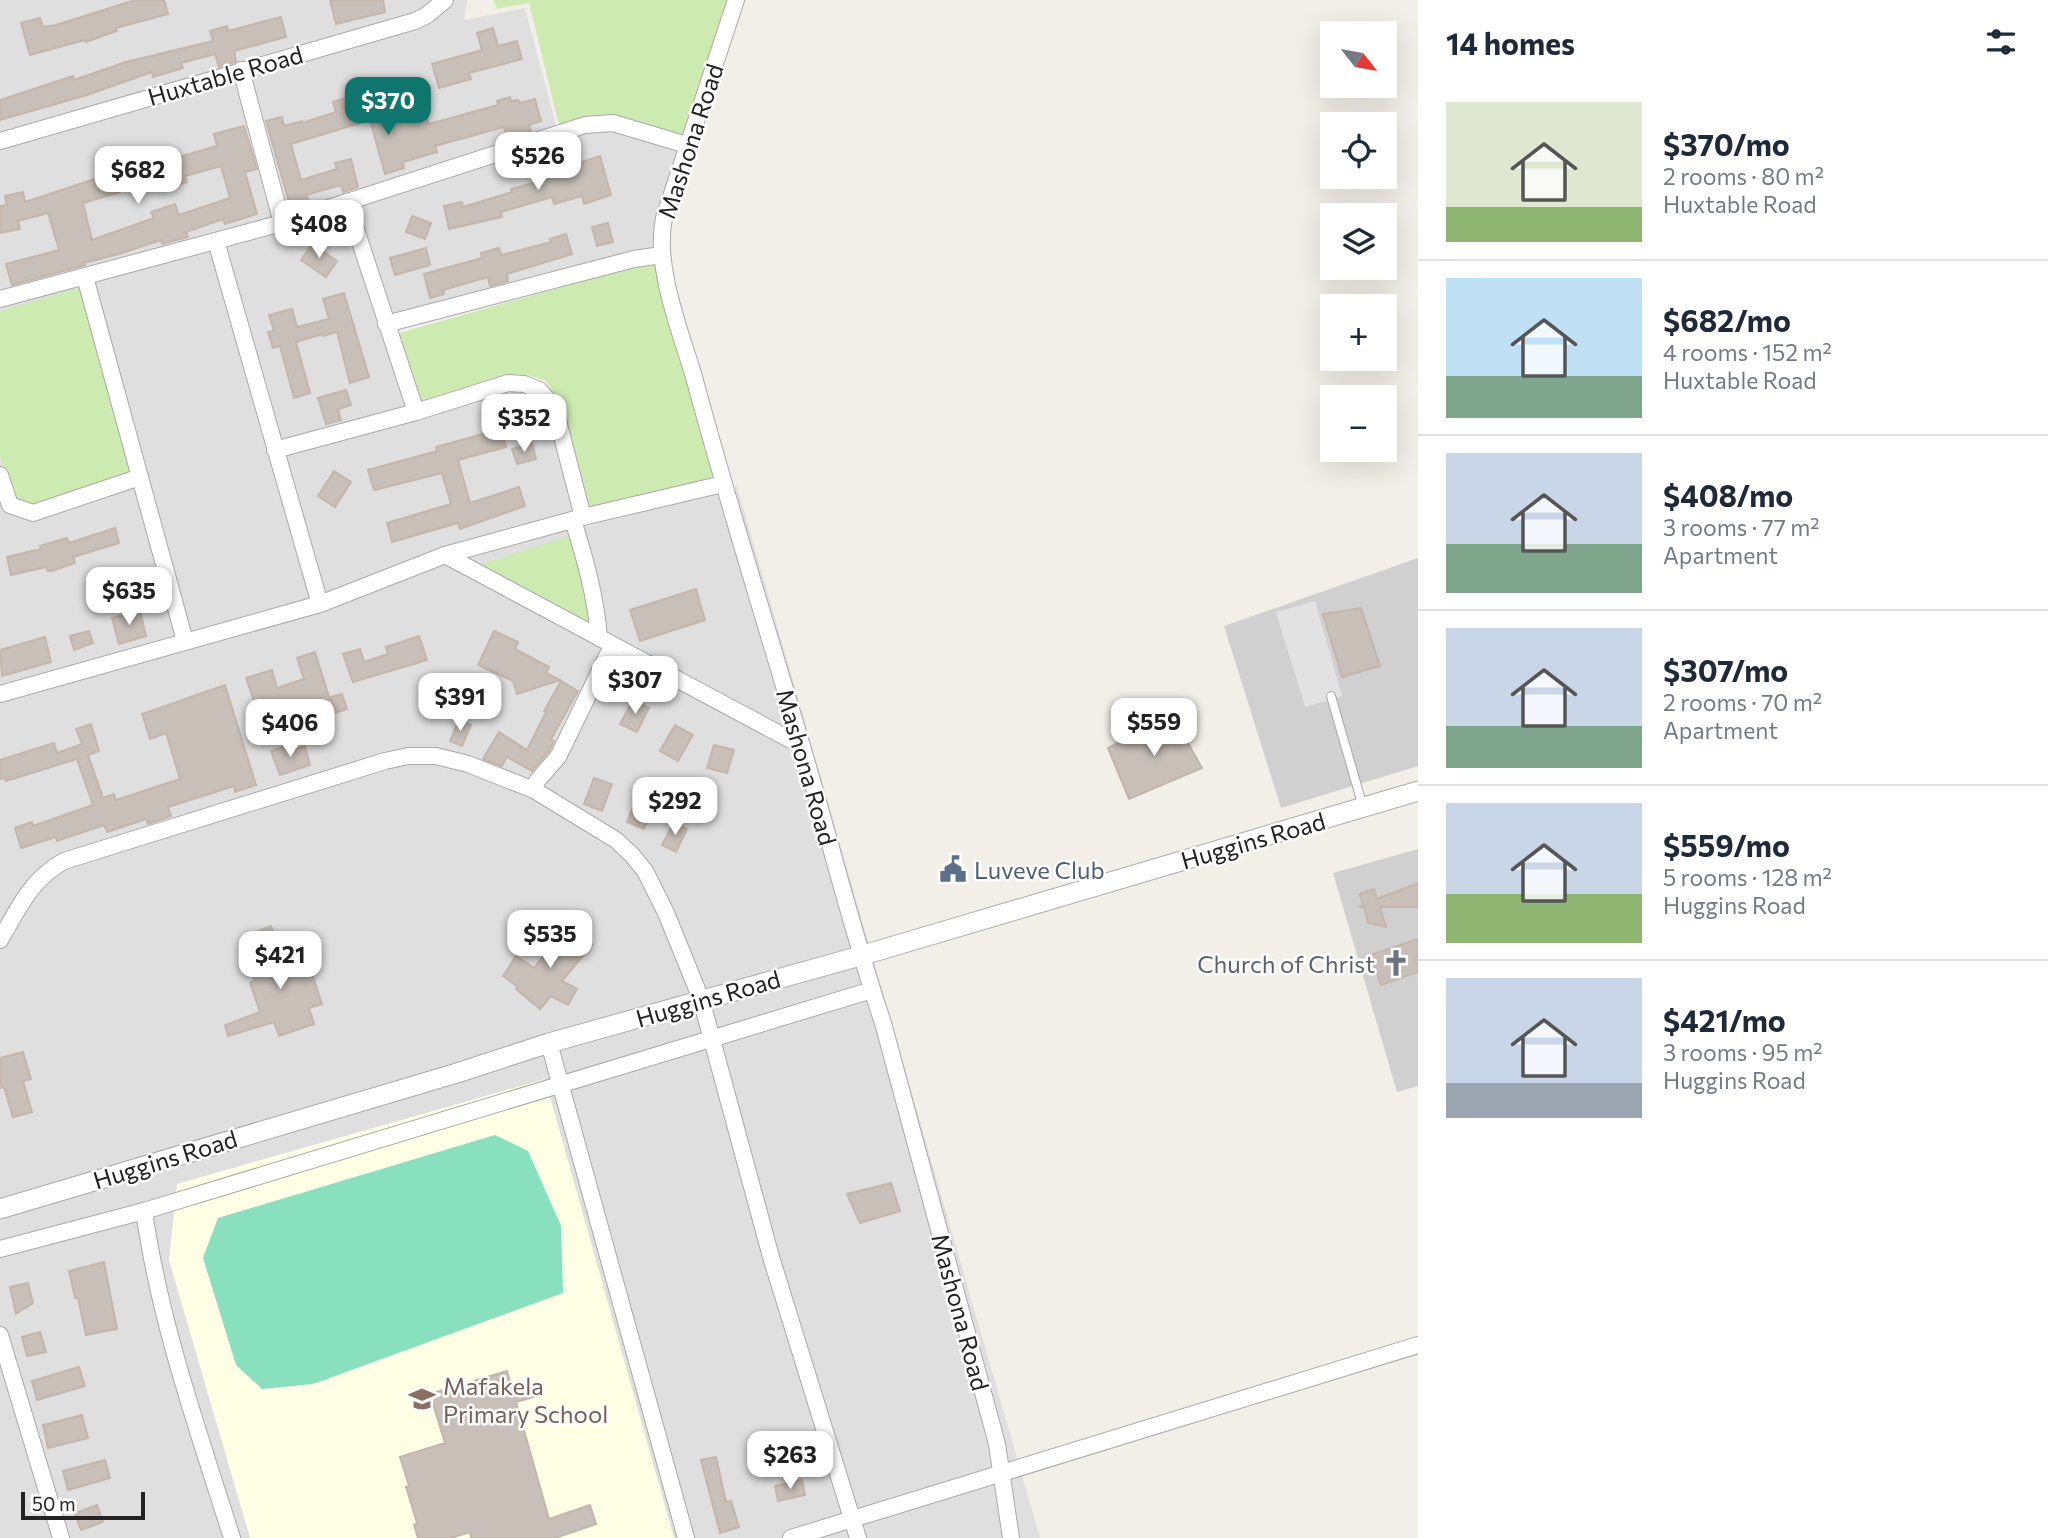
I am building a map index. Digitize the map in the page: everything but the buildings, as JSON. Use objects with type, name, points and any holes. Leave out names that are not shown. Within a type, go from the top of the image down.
[{"type":"street","name":"Huxtable Road","points":[[0,141],[415,21],[445,0]]},
{"type":"street","name":"Mashona Road","points":[[736,0],[664,218],[661,234],[662,255],[668,286],[723,484],[802,746],[860,956],[890,1049],[1003,1473],[1011,1538]]},
{"type":"street","points":[[241,70],[282,223]]},
{"type":"street","points":[[0,299],[282,223],[585,125],[613,123],[687,145]]},
{"type":"street","points":[[347,202],[416,412]]},
{"type":"street","points":[[216,241],[320,604]]},
{"type":"street","points":[[386,324],[634,259],[662,255]]},
{"type":"street","points":[[85,277],[185,641]]},
{"type":"street","points":[[275,450],[416,412],[508,383],[524,384],[539,390],[548,400],[558,421],[605,642],[558,757],[537,782],[534,790]]},
{"type":"street","points":[[0,475],[10,505],[33,513],[141,477]]},
{"type":"street","points":[[0,694],[320,604],[445,555],[578,518],[723,484]]},
{"type":"street","points":[[445,555],[802,746]]},
{"type":"street","points":[[0,940],[31,887],[47,870],[64,861],[408,756],[436,756],[468,764],[534,790],[616,840],[645,871],[666,913],[701,999],[771,1257],[858,1538]]},
{"type":"street","name":"Huggins Road","points":[[0,1209],[549,1043],[860,956],[1418,791]]},
{"type":"street","points":[[0,1249],[144,1211],[872,990]]},
{"type":"street","points":[[549,1043],[686,1538]]},
{"type":"street","points":[[144,1211],[150,1252],[176,1361],[232,1538]]},
{"type":"street","points":[[0,1335],[61,1538]]},
{"type":"street","points":[[791,1538],[1418,1345]]},
{"type":"lane","points":[[1331,696],[1363,807]]},
{"type":"shaded area","points":[[0,0],[467,0],[464,20],[525,8],[560,140],[586,131],[612,128],[678,152],[657,217],[653,235],[654,250],[380,323],[501,391],[526,393],[546,409],[581,528],[737,486],[1040,1538],[0,1538]]},
{"type":"shaded area","points":[[1418,558],[1418,766],[1281,808],[1224,626]]},
{"type":"shaded area","points":[[1315,601],[1342,696],[1305,707],[1276,612]]},
{"type":"shaded area","points":[[1418,849],[1418,1086],[1397,1092],[1333,873]]},
{"type":"shaded area","name":"Mafakela Primary School","points":[[545,1079],[674,1538],[250,1538],[169,1260],[177,1184]]},
{"type":"green space","points":[[493,0],[729,0],[682,136],[641,123],[560,129],[529,3],[497,9]]},
{"type":"green space","points":[[655,265],[716,479],[589,510],[565,419],[546,381],[513,374],[419,405],[396,334],[635,266]]},
{"type":"green space","points":[[79,288],[131,471],[33,508],[13,498],[0,456],[0,311]]},
{"type":"green space","points":[[571,535],[593,629],[479,565]]},
{"type":"green space","points":[[495,1135],[528,1151],[561,1226],[563,1293],[313,1384],[262,1389],[236,1365],[203,1258],[218,1218]]},
{"type":"place","name":"Luveve Club","points":[[953,869]]},
{"type":"place","name":"Church of Christ","points":[[1396,963]]},
{"type":"place","name":"Mafakela Primary School","points":[[422,1399]]}]
